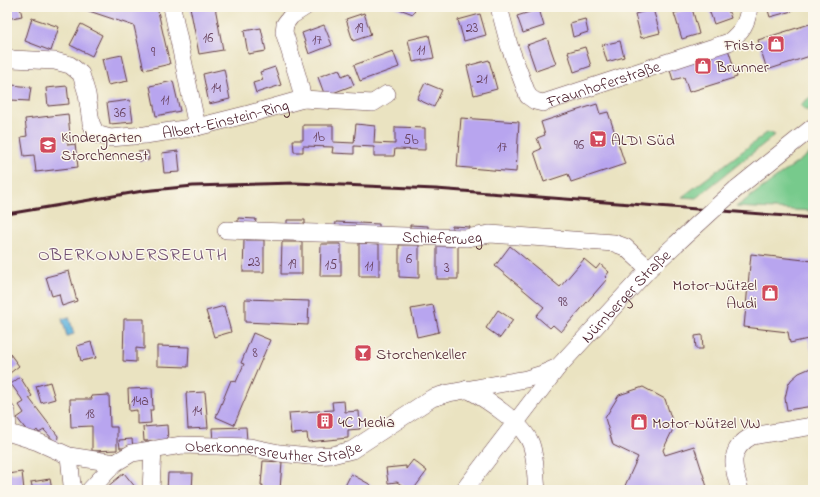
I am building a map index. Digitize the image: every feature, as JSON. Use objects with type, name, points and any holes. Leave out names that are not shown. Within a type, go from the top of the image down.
[{"type":"street","points":[[172,7],[197,127]]},
{"type":"street","name":"Albert-Einstein-Ring","points":[[303,99],[284,32],[285,24],[291,16],[305,7]]},
{"type":"street","name":"Fraunhoferstraße","points":[[500,7],[510,45],[528,96],[535,102],[543,103],[730,42],[740,34],[746,23],[749,7]]},
{"type":"street","name":"Albert-Einstein-Ring","points":[[7,57],[12,59],[55,61],[70,65],[81,74],[87,94],[91,123],[96,134],[110,138],[197,127],[303,99],[373,103],[387,94]]},
{"type":"street","name":"Nürnberger Straße","points":[[464,490],[558,367],[649,269],[736,189],[813,127]]},
{"type":"street","name":"Schieferweg","points":[[226,230],[466,238],[490,234],[614,243],[625,247],[649,269]]},
{"type":"street","name":"Oberkonnersreuther Straße","points":[[90,490],[115,463],[132,452],[182,445],[250,447],[279,453],[309,456],[332,455],[352,450],[432,398],[467,389],[526,379],[558,367]]},
{"type":"street","points":[[467,389],[495,406],[515,423],[528,437],[531,444],[537,490]]},
{"type":"street","points":[[7,412],[8,432],[38,442],[69,456],[115,463]]},
{"type":"street","points":[[740,490],[736,475],[734,457],[736,450],[745,440],[752,436],[813,426]]},
{"type":"street","points":[[150,490],[154,449]]},
{"type":"street","points":[[69,456],[74,490]]},
{"type":"green space","points":[[813,95],[813,106],[807,111],[800,105]]},
{"type":"green space","points":[[768,132],[775,135],[696,198],[682,197]]},
{"type":"green space","points":[[813,151],[813,211],[736,207]]},
{"type":"water","points":[[69,317],[74,334],[67,336],[62,319]]},
{"type":"building","points":[[7,7],[20,7],[22,16],[7,19]]},
{"type":"building","points":[[87,7],[157,7],[170,64],[144,70],[134,26],[86,10]]},
{"type":"building","points":[[190,7],[215,7],[223,50],[199,54]]},
{"type":"building","points":[[394,7],[416,7],[413,14]]},
{"type":"building","points":[[708,7],[727,7],[731,18],[714,24]]},
{"type":"building","points":[[767,7],[791,7],[792,11],[770,17]]},
{"type":"building","points":[[692,8],[699,34],[682,39],[674,13]]},
{"type":"building","points":[[539,9],[544,26],[523,33],[517,16]]},
{"type":"building","points":[[653,9],[660,33],[641,38],[635,14]]},
{"type":"building","points":[[364,13],[371,35],[353,41],[346,19]]},
{"type":"building","points":[[480,14],[486,35],[464,41],[458,20]]},
{"type":"building","points":[[32,18],[59,27],[51,51],[25,41]]},
{"type":"building","points":[[585,19],[588,32],[573,37],[570,23]]},
{"type":"building","points":[[813,23],[813,55],[767,70],[758,40]]},
{"type":"building","points":[[81,24],[102,35],[92,56],[70,45]]},
{"type":"building","points":[[324,25],[332,45],[309,54],[302,33]]},
{"type":"building","points":[[261,28],[266,51],[248,54],[244,31]]},
{"type":"building","points":[[429,35],[434,58],[413,62],[408,40]]},
{"type":"building","points":[[547,38],[556,64],[536,71],[527,45]]},
{"type":"building","points":[[620,41],[624,57],[607,62],[602,45]]},
{"type":"building","points":[[585,47],[591,66],[574,72],[568,52]]},
{"type":"building","points":[[728,49],[737,77],[689,92],[684,77],[673,80],[669,67]]},
{"type":"building","points":[[393,51],[399,67],[360,81],[354,65]]},
{"type":"building","points":[[122,55],[128,81],[108,85],[102,59]]},
{"type":"building","points":[[489,60],[497,89],[474,95],[467,66]]},
{"type":"building","points":[[275,67],[281,85],[256,93],[253,83],[263,80],[260,72]]},
{"type":"building","points":[[224,69],[230,99],[209,104],[203,74]]},
{"type":"building","points":[[339,69],[342,76],[349,73],[354,85],[325,96],[318,77]]},
{"type":"building","points":[[173,81],[180,111],[156,116],[150,86]]},
{"type":"building","points":[[425,83],[442,90],[434,107],[417,99]]},
{"type":"building","points":[[12,85],[31,87],[29,101],[11,100]]},
{"type":"building","points":[[67,86],[69,104],[48,106],[46,88]]},
{"type":"building","points":[[130,100],[133,122],[110,124],[107,103]]},
{"type":"building","points":[[597,104],[600,114],[608,112],[625,164],[571,182],[568,174],[544,182],[534,152],[541,149],[537,138],[545,135],[541,122]]},
{"type":"building","points":[[68,114],[70,135],[66,135],[68,145],[75,144],[78,167],[36,172],[34,155],[24,156],[21,137],[27,136],[25,119]]},
{"type":"building","points":[[461,118],[519,122],[516,172],[457,167]]},
{"type":"building","points":[[356,124],[375,126],[374,143],[395,144],[395,127],[425,128],[425,150],[395,149],[394,156],[374,156],[374,147],[354,146],[354,154],[332,153],[333,147],[303,146],[303,152],[294,152],[293,140],[303,140],[303,125],[333,125],[333,142],[354,143]]},
{"type":"building","points":[[148,151],[149,160],[139,161],[138,152]]},
{"type":"building","points":[[178,151],[180,172],[164,173],[162,153]]},
{"type":"building","points":[[238,218],[256,219],[255,227],[238,226]]},
{"type":"building","points":[[287,220],[305,220],[305,229],[287,228]]},
{"type":"building","points":[[336,222],[379,224],[379,233],[335,231]]},
{"type":"building","points":[[410,225],[428,226],[428,233],[410,232]]},
{"type":"building","points":[[452,226],[470,227],[469,235],[452,234]]},
{"type":"building","points":[[244,240],[264,240],[264,272],[243,272]]},
{"type":"building","points":[[282,242],[302,242],[302,274],[281,274]]},
{"type":"building","points":[[359,243],[379,244],[379,276],[359,276]]},
{"type":"building","points":[[321,244],[341,244],[341,276],[320,276]]},
{"type":"building","points":[[399,245],[419,245],[419,278],[399,277]]},
{"type":"building","points":[[437,246],[458,246],[458,279],[437,279]]},
{"type":"building","points":[[510,246],[560,287],[584,259],[596,269],[600,264],[609,272],[605,277],[607,279],[561,332],[553,325],[550,328],[536,316],[544,307],[495,266]]},
{"type":"building","name":"Motor-Nützel Audi","points":[[751,254],[813,261],[813,357],[808,339],[790,343],[788,332],[744,327]]},
{"type":"building","points":[[69,271],[77,301],[62,306],[59,294],[52,296],[46,277]]},
{"type":"building","points":[[245,299],[309,301],[308,325],[245,322]]},
{"type":"building","points":[[433,305],[439,332],[417,337],[411,309]]},
{"type":"building","points":[[224,306],[231,332],[214,337],[206,311]]},
{"type":"building","points":[[498,310],[513,320],[500,338],[486,328]]},
{"type":"building","points":[[124,319],[144,319],[144,349],[136,348],[136,362],[123,361]]},
{"type":"building","points":[[253,333],[270,340],[234,425],[216,417],[231,380],[236,382],[244,364],[241,363]]},
{"type":"building","points":[[702,335],[703,349],[696,349],[695,336]]},
{"type":"building","points":[[91,342],[96,358],[81,361],[77,346]]},
{"type":"building","points":[[157,346],[189,347],[188,367],[157,366]]},
{"type":"building","points":[[7,350],[19,366],[10,373],[7,368]]},
{"type":"building","points":[[813,367],[813,406],[787,410],[785,398],[788,385],[791,380],[799,373]]},
{"type":"building","points":[[20,377],[32,396],[29,398],[58,436],[57,444],[44,430],[39,433],[37,430],[31,436],[17,418],[24,413],[19,405],[24,402],[11,384]]},
{"type":"building","points":[[50,382],[55,399],[41,403],[36,386]]},
{"type":"building","points":[[643,387],[665,399],[674,427],[663,450],[665,455],[694,446],[708,490],[623,490],[638,457],[613,445],[605,418],[619,395]]},
{"type":"building","points":[[152,388],[153,410],[150,410],[151,423],[137,424],[137,410],[129,411],[128,389]]},
{"type":"building","points":[[205,392],[208,428],[188,429],[186,393]]},
{"type":"building","points":[[109,395],[110,427],[117,427],[117,450],[92,451],[92,426],[71,427],[70,399],[92,399],[91,396]]},
{"type":"building","name":"4C Media","points":[[344,401],[345,412],[359,411],[360,429],[348,430],[348,438],[308,442],[307,433],[291,434],[289,413],[333,410],[332,402]]},
{"type":"building","points":[[167,425],[168,440],[144,441],[143,427]]},
{"type":"building","points":[[246,427],[247,441],[213,442],[212,428]]},
{"type":"building","points":[[132,439],[133,448],[120,448],[119,440]]},
{"type":"building","points":[[413,460],[427,471],[413,490],[409,490],[397,482],[388,483],[386,468],[406,466],[406,469]]},
{"type":"building","points":[[263,461],[282,462],[280,490],[262,490]]},
{"type":"building","points":[[22,472],[24,490],[7,490],[7,474]]},
{"type":"building","points":[[124,473],[136,488],[134,490],[109,490],[107,487]]},
{"type":"building","points":[[168,473],[193,473],[192,490],[167,490]]},
{"type":"building","points":[[351,474],[371,485],[368,490],[343,490]]},
{"type":"building","points":[[50,479],[52,490],[33,490],[31,482]]},
{"type":"railway","points":[[7,214],[143,191],[193,186],[295,183],[436,189],[813,218]]},
{"type":"place","name":"Fristo","points":[[776,44]]},
{"type":"place","name":"Brunner","points":[[703,66]]},
{"type":"place","name":"ALDI Süd","points":[[598,139]]},
{"type":"place","name":"Kindergarten Storchennest","points":[[48,145]]},
{"type":"place","name":"Motor-Nützel Audi","points":[[770,293]]},
{"type":"place","name":"Storchenkeller","points":[[363,353]]},
{"type":"place","name":"4C Media","points":[[325,421]]},
{"type":"place","name":"Motor-Nützel VW","points":[[639,422]]},
{"type":"district","name":"OBERKONNERSREUTH","points":[[133,254]]}]
